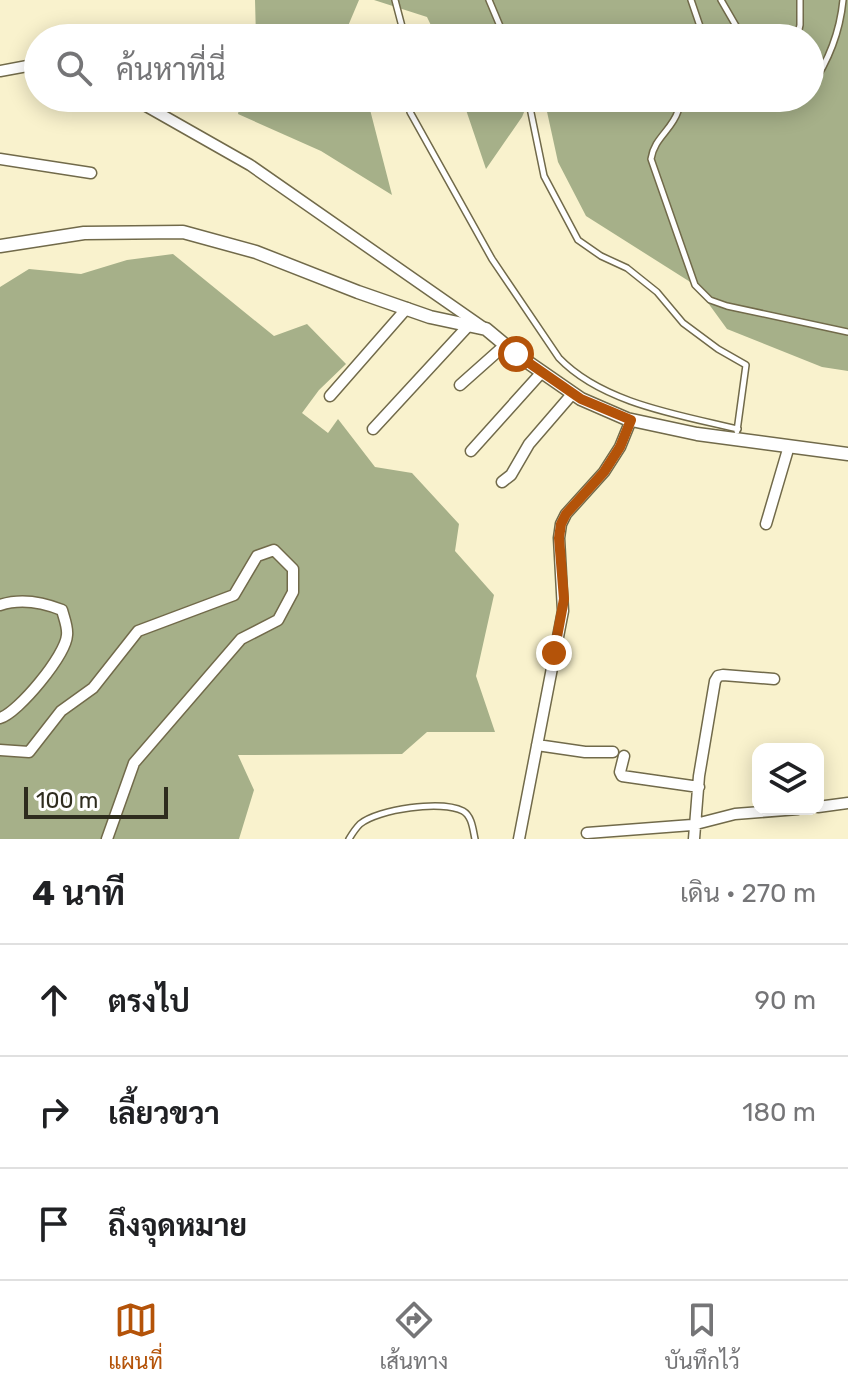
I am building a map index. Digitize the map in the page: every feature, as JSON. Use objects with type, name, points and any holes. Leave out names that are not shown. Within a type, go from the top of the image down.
[{"type":"street","points":[[0,71],[24,67]]},
{"type":"street","points":[[157,112],[250,165],[404,270],[573,393],[631,420],[737,434],[789,446],[848,454]]},
{"type":"street","points":[[0,159],[91,173]]},
{"type":"street","points":[[0,246],[84,233],[183,232],[256,252],[430,317],[486,329]]},
{"type":"street","points":[[330,396],[407,308]]},
{"type":"street","points":[[373,429],[469,325]]},
{"type":"street","points":[[460,385],[505,345]]},
{"type":"street","points":[[471,451],[542,372]]},
{"type":"street","points":[[502,482],[511,475],[529,444],[573,393]]},
{"type":"street","points":[[519,839],[563,611],[561,524],[566,514],[604,472],[620,447],[631,420]]},
{"type":"street","points":[[766,524],[789,446]]},
{"type":"street","points":[[0,750],[29,752],[61,711],[93,688],[138,631],[234,595],[257,556],[274,550],[293,569],[293,592],[278,620],[241,639],[134,763],[107,839]]},
{"type":"street","points":[[0,605],[16,600],[62,610],[68,634],[65,646],[55,661],[17,708],[0,718]]},
{"type":"street","points":[[694,839],[715,681],[718,676],[774,679]]},
{"type":"street","points":[[537,745],[619,754],[622,776],[699,787]]},
{"type":"street","points":[[824,806],[848,803]]},
{"type":"street","points":[[587,833],[696,824],[752,813]]},
{"type":"lane","points":[[395,0],[401,24]]},
{"type":"lane","points":[[489,0],[499,24]]},
{"type":"lane","points":[[691,0],[699,24]]},
{"type":"lane","points":[[721,0],[735,24]]},
{"type":"lane","points":[[800,0],[800,24]]},
{"type":"lane","points":[[824,63],[835,38],[843,0]]},
{"type":"lane","points":[[410,112],[492,259],[559,358],[573,372],[652,409],[737,434],[746,365],[683,323],[657,292],[627,268],[601,256],[578,240],[544,176],[531,112]]},
{"type":"lane","points":[[678,112],[676,119],[658,138],[651,159],[695,285],[710,300],[727,306],[848,332]]},
{"type":"lane","points":[[349,839],[361,823],[375,815],[406,808],[433,807],[463,811],[469,817],[475,839]]},
{"type":"green space","points":[[255,0],[359,0],[349,24],[256,24]]},
{"type":"green space","points":[[374,0],[848,0],[848,371],[822,367],[727,329],[695,285],[586,216],[558,162],[547,112],[824,112],[824,24],[430,24],[427,17]]},
{"type":"green space","points":[[371,112],[392,195],[321,151],[238,114]]},
{"type":"green space","points":[[467,112],[524,112],[522,117],[486,169]]},
{"type":"green space","points":[[173,254],[274,336],[307,324],[346,364],[319,390],[302,413],[328,433],[338,419],[375,467],[412,473],[459,524],[455,551],[494,595],[476,676],[495,732],[427,732],[402,754],[238,755],[254,790],[239,839],[0,839],[0,287],[29,269],[81,274],[127,260]]},
{"type":"route","points":[[516,354],[581,399],[631,420],[620,447],[604,472],[566,514],[561,524],[559,538],[564,599],[554,653]]}]
